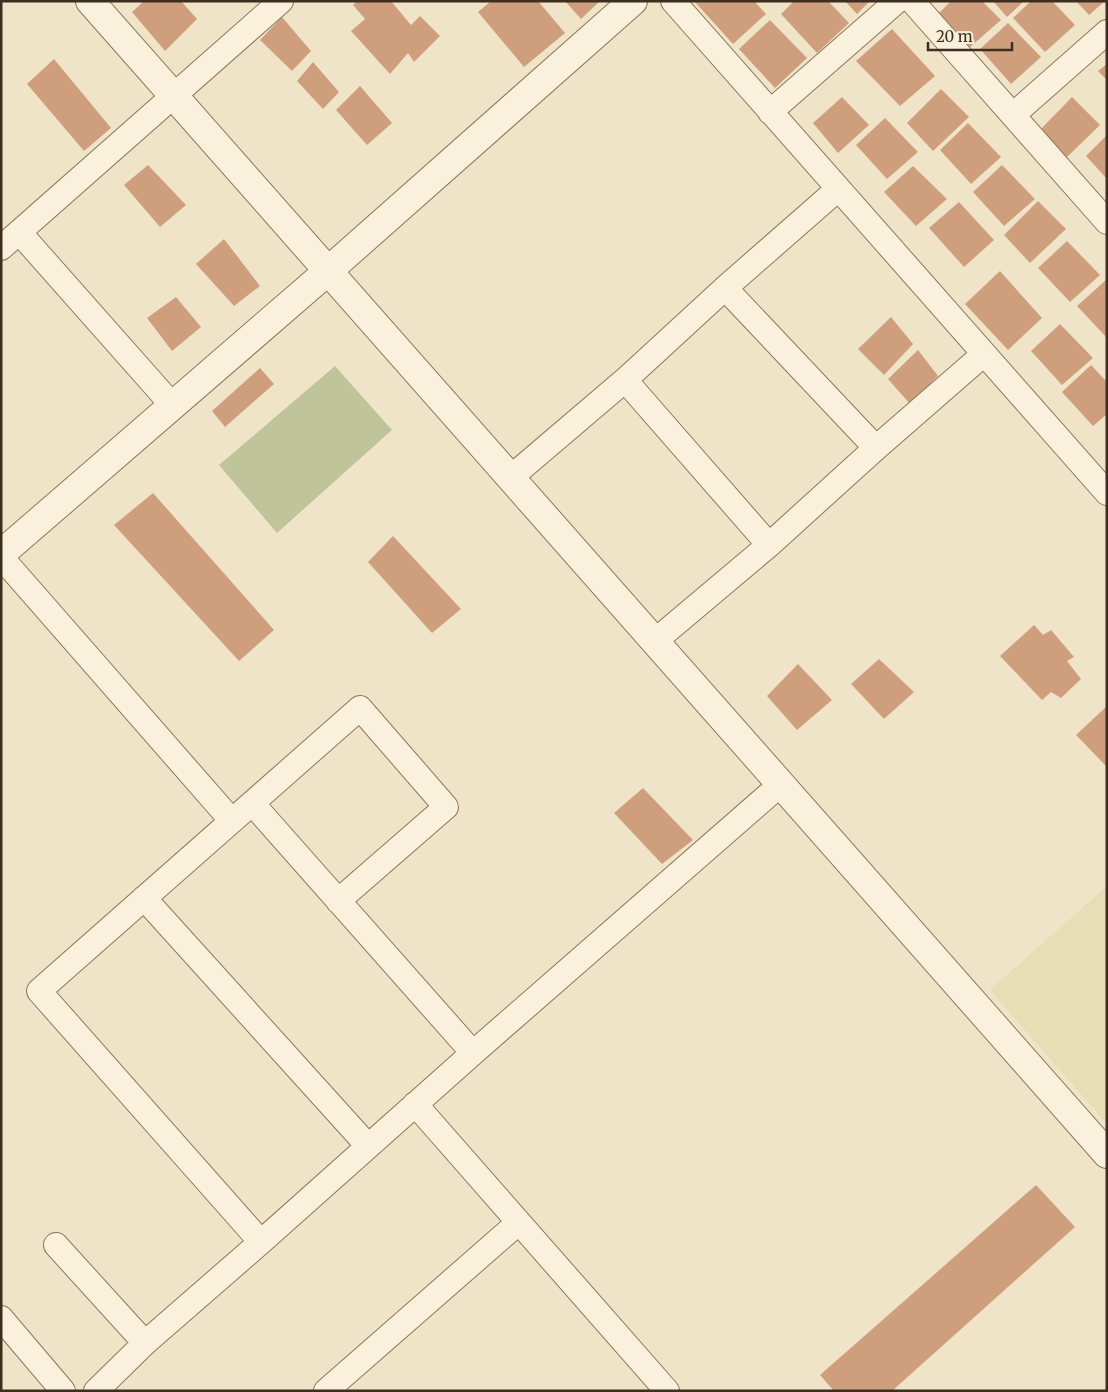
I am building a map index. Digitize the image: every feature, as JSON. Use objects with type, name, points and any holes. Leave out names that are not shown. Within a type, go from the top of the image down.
[{"type":"street","points":[[90,1],[1107,1154]]},
{"type":"street","points":[[1,248],[281,1]]},
{"type":"street","points":[[232,821],[1,555],[328,271],[633,1]]},
{"type":"street","points":[[673,1],[1107,493]]},
{"type":"street","points":[[770,112],[897,1]]},
{"type":"street","points":[[912,1],[1107,222]]},
{"type":"street","points":[[1012,115],[1107,32]]},
{"type":"street","points":[[510,478],[625,380],[725,288],[838,189]]},
{"type":"street","points":[[19,232],[173,406]]},
{"type":"street","points":[[725,288],[876,448]]},
{"type":"street","points":[[655,641],[769,546],[876,448],[984,354]]},
{"type":"street","points":[[625,380],[769,546]]},
{"type":"street","points":[[261,1242],[39,992],[360,708],[446,807],[338,901]]},
{"type":"street","points":[[96,1391],[146,1343],[415,1104],[781,784]]},
{"type":"street","points":[[252,803],[473,1053]]},
{"type":"street","points":[[144,898],[368,1146]]},
{"type":"street","points":[[415,1104],[667,1391]]},
{"type":"street","points":[[326,1391],[518,1222]]},
{"type":"street","points":[[56,1245],[146,1343]]},
{"type":"street","points":[[1,1318],[63,1391]]},
{"type":"shaded area","points":[[1107,886],[1107,1124],[990,990]]},
{"type":"green space","points":[[335,366],[392,430],[277,533],[219,465]]},
{"type":"building","points":[[144,1],[181,1],[197,19],[165,51],[132,12]]},
{"type":"building","points":[[357,1],[391,1],[411,25],[420,16],[440,36],[414,62],[408,53],[390,74],[351,31],[365,19],[353,5]]},
{"type":"building","points":[[491,1],[538,1],[565,33],[524,67],[478,12]]},
{"type":"building","points":[[565,1],[600,1],[581,19]]},
{"type":"building","points":[[694,1],[754,1],[766,14],[733,44]]},
{"type":"building","points":[[794,1],[828,1],[849,23],[817,53],[781,14]]},
{"type":"building","points":[[845,1],[870,1],[857,14]]},
{"type":"building","points":[[951,1],[982,1],[1001,20],[970,47],[939,13]]},
{"type":"building","points":[[993,1],[1024,1],[1007,17]]},
{"type":"building","points":[[1031,1],[1052,1],[1075,25],[1045,52],[1013,18]]},
{"type":"building","points":[[1076,1],[1105,1],[1089,15]]},
{"type":"building","points":[[282,17],[311,51],[292,71],[260,40]]},
{"type":"building","points":[[770,20],[807,58],[775,88],[739,49]]},
{"type":"building","points":[[1008,23],[1041,57],[1011,84],[980,49]]},
{"type":"building","points":[[892,29],[935,76],[900,106],[856,61]]},
{"type":"building","points":[[54,59],[111,128],[84,151],[27,84]]},
{"type":"building","points":[[313,62],[339,92],[323,109],[297,81]]},
{"type":"building","points":[[1107,64],[1107,80],[1098,71]]},
{"type":"building","points":[[360,86],[392,123],[367,145],[336,110]]},
{"type":"building","points":[[941,89],[969,117],[933,151],[907,123]]},
{"type":"building","points":[[842,97],[869,125],[838,153],[813,123]]},
{"type":"building","points":[[1072,97],[1100,125],[1065,159],[1039,131]]},
{"type":"building","points":[[885,118],[918,152],[887,179],[856,145]]},
{"type":"building","points":[[968,123],[1001,157],[971,184],[940,150]]},
{"type":"building","points":[[1107,135],[1107,179],[1086,156]]},
{"type":"building","points":[[148,165],[186,205],[160,227],[124,185]]},
{"type":"building","points":[[1002,165],[1035,199],[1004,226],[973,192]]},
{"type":"building","points":[[913,166],[947,199],[916,226],[884,192]]},
{"type":"building","points":[[1038,201],[1066,229],[1030,263],[1004,235]]},
{"type":"building","points":[[959,202],[994,240],[964,267],[929,228]]},
{"type":"building","points":[[224,239],[260,286],[234,306],[196,264]]},
{"type":"building","points":[[1067,241],[1100,275],[1070,302],[1038,268]]},
{"type":"building","points":[[1000,271],[1042,318],[1008,350],[965,304]]},
{"type":"building","points":[[1107,279],[1107,338],[1077,306]]},
{"type":"building","points":[[176,297],[201,327],[172,351],[147,318]]},
{"type":"building","points":[[891,317],[913,344],[884,375],[858,349]]},
{"type":"building","points":[[1060,324],[1093,358],[1062,385],[1031,351]]},
{"type":"building","points":[[918,350],[938,376],[910,404],[888,379]]},
{"type":"building","points":[[1091,365],[1107,382],[1107,414],[1093,426],[1062,392]]},
{"type":"building","points":[[260,368],[274,384],[225,427],[212,411]]},
{"type":"building","points":[[153,493],[274,630],[239,661],[114,525]]},
{"type":"building","points":[[393,536],[461,609],[432,633],[368,562]]},
{"type":"building","points":[[1034,625],[1043,635],[1051,630],[1074,657],[1067,661],[1081,679],[1061,698],[1051,692],[1042,700],[1000,656]]},
{"type":"building","points":[[879,659],[914,692],[884,719],[851,684]]},
{"type":"building","points":[[798,664],[832,700],[797,730],[767,696]]},
{"type":"building","points":[[1107,706],[1107,767],[1076,735]]},
{"type":"building","points":[[643,788],[693,840],[662,864],[614,813]]},
{"type":"building","points":[[1036,1185],[1075,1227],[892,1391],[834,1391],[820,1375]]}]
